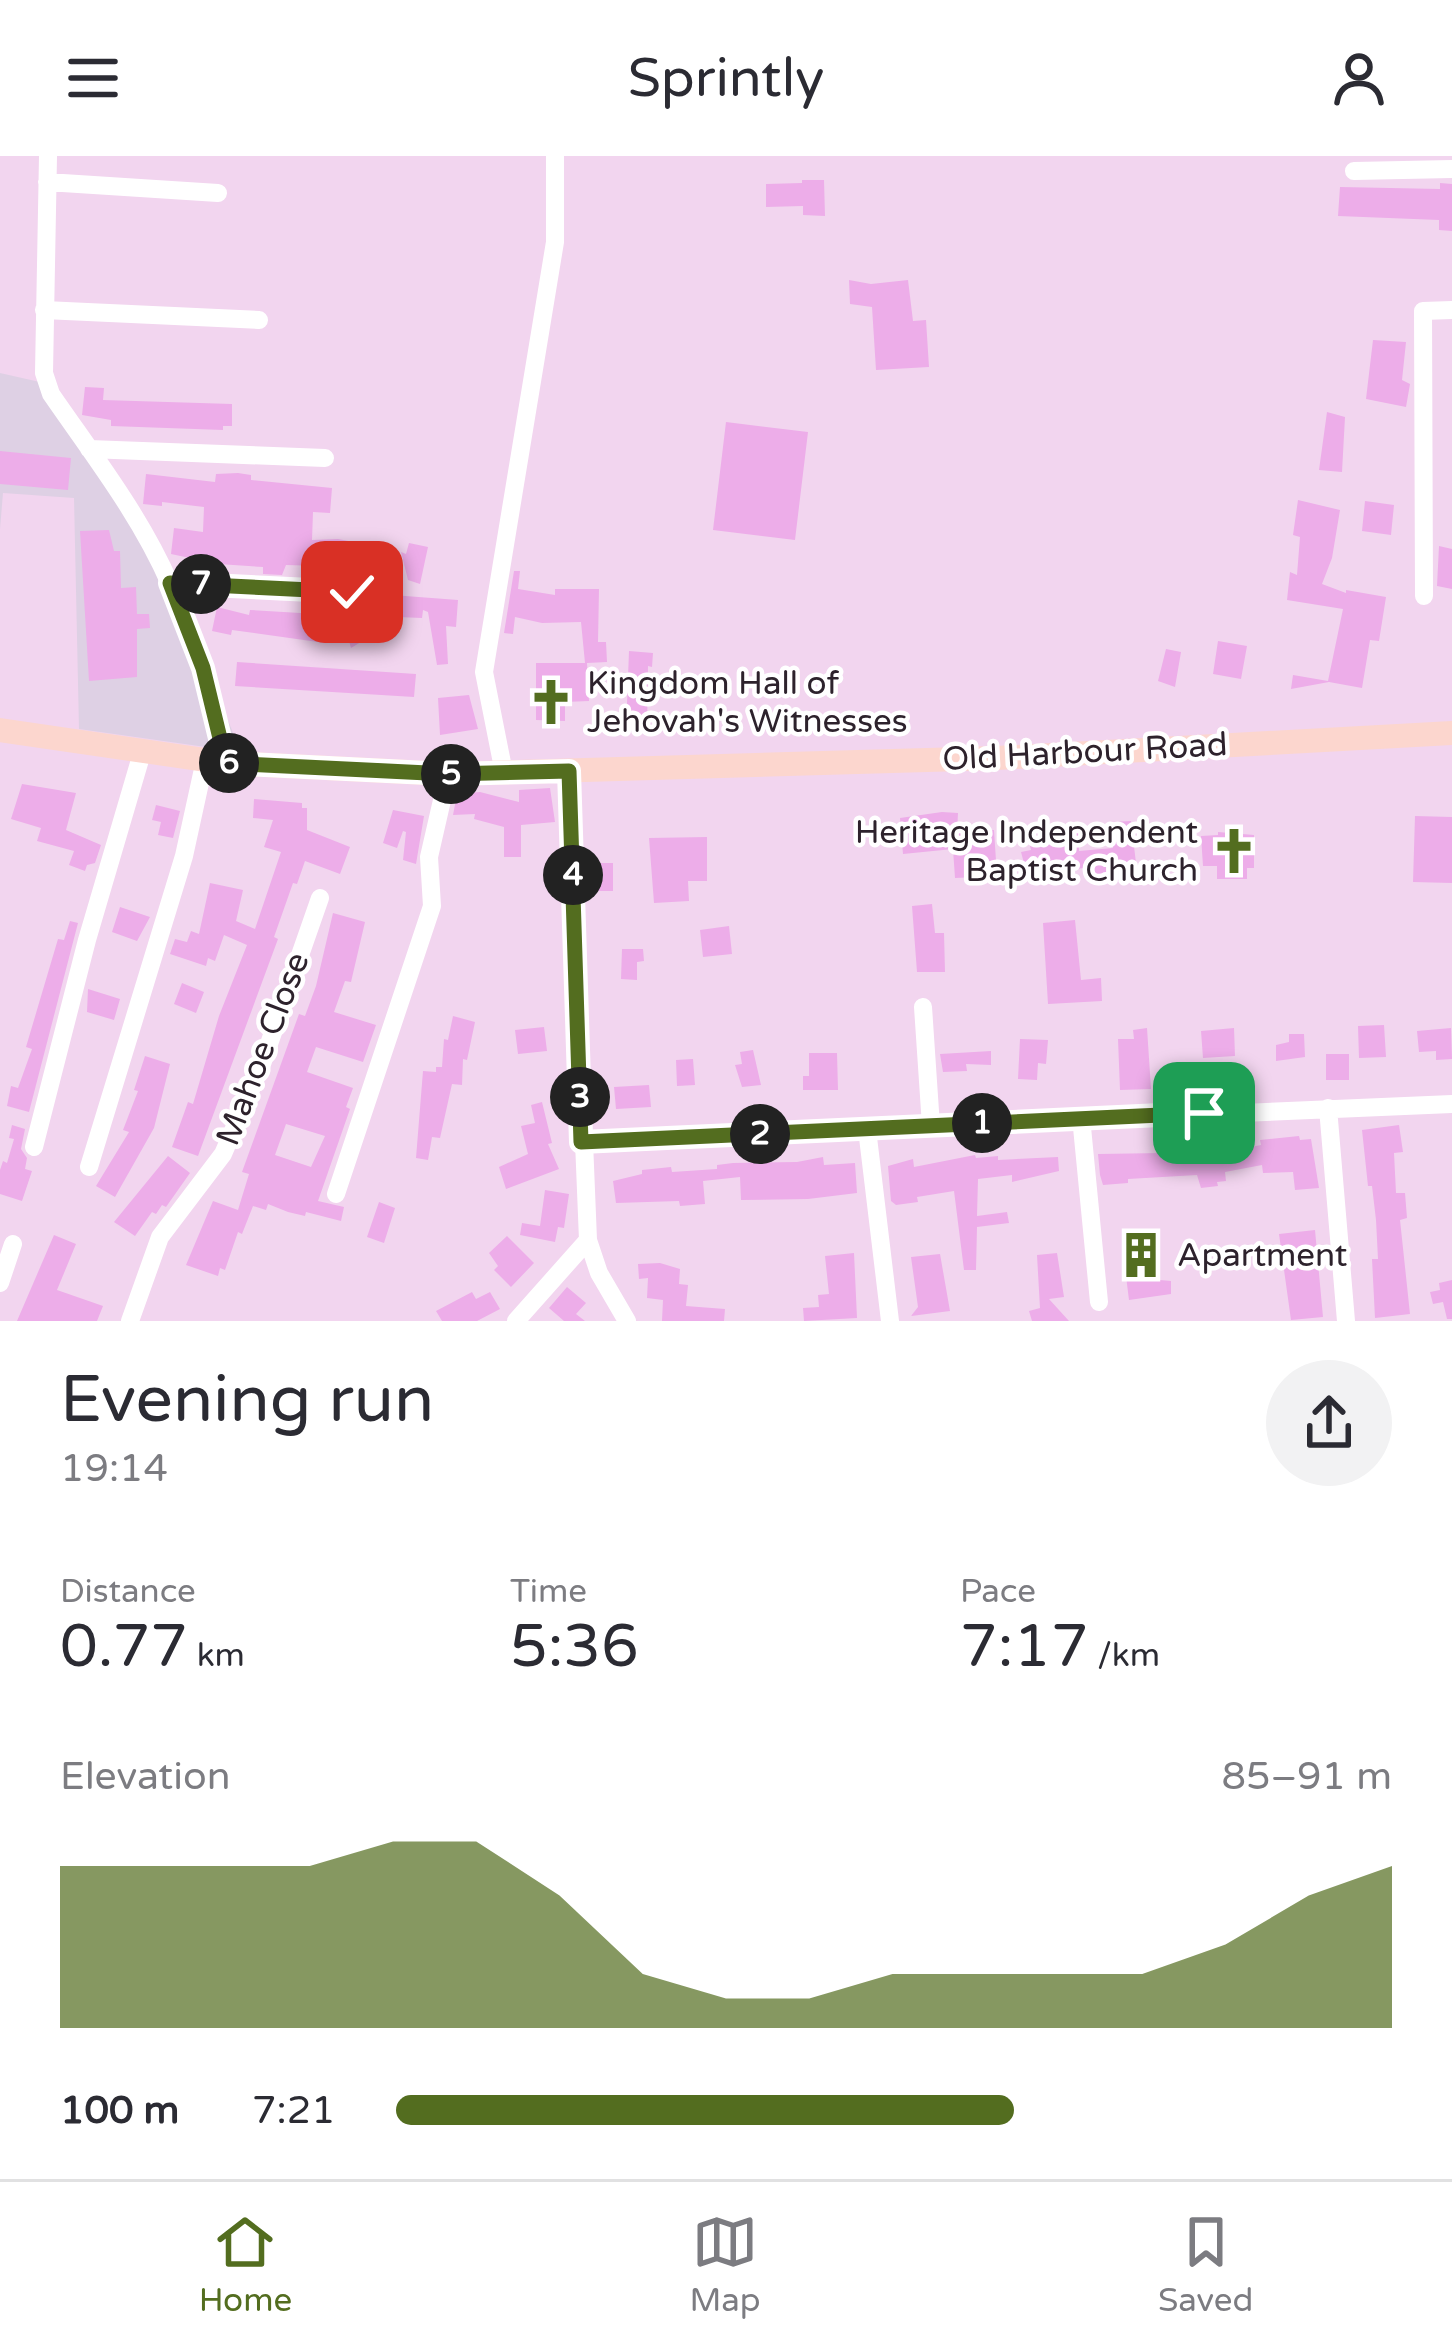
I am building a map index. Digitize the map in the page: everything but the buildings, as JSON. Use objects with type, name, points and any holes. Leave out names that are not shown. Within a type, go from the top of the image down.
[{"type":"main road","name":"Old Harbour Road","points":[[0,730],[215,761],[448,774],[997,758],[1452,734]]},
{"type":"street","points":[[48,156],[44,374],[51,394],[131,510],[170,583],[203,668],[215,761],[89,1167]]},
{"type":"street","points":[[504,773],[484,672],[555,242],[555,156]]},
{"type":"street","points":[[1354,171],[1417,162],[1452,170]]},
{"type":"street","points":[[47,182],[218,193]]},
{"type":"street","points":[[44,310],[259,320]]},
{"type":"street","points":[[1424,596],[1423,311],[1452,310]]},
{"type":"street","points":[[88,449],[325,458]]},
{"type":"street","points":[[170,583],[352,592]]},
{"type":"street","points":[[34,1147],[87,940],[142,753]]},
{"type":"street","points":[[569,771],[587,1240],[626,1321]]},
{"type":"street","points":[[336,1194],[432,906],[429,856],[448,774]]},
{"type":"street","name":"Mahoe Close","points":[[130,1321],[160,1237],[223,1154],[262,1064],[320,898]]},
{"type":"street","points":[[923,1007],[931,1126]]},
{"type":"street","points":[[581,1142],[1452,1104]]},
{"type":"street","points":[[1328,1108],[1346,1321]]},
{"type":"street","points":[[1081,1118],[1099,1301]]},
{"type":"street","points":[[868,1130],[890,1321]]},
{"type":"street","points":[[516,1321],[587,1240]]},
{"type":"street","points":[[0,1283],[13,1244]]},
{"type":"shaded area","points":[[0,373],[53,385],[145,520],[241,752],[79,729],[74,498],[3,493],[0,529]]},
{"type":"place","name":"Kingdom Hall of Jehovah's Witnesses","points":[[551,702]]},
{"type":"place","name":"Heritage Independent Baptist Church","points":[[1234,851]]},
{"type":"place","name":"Apartment","points":[[1141,1255]]},
{"type":"route","points":[[352,592],[170,583],[203,668],[226,763],[448,774],[569,771],[581,1142],[1204,1113]]}]
